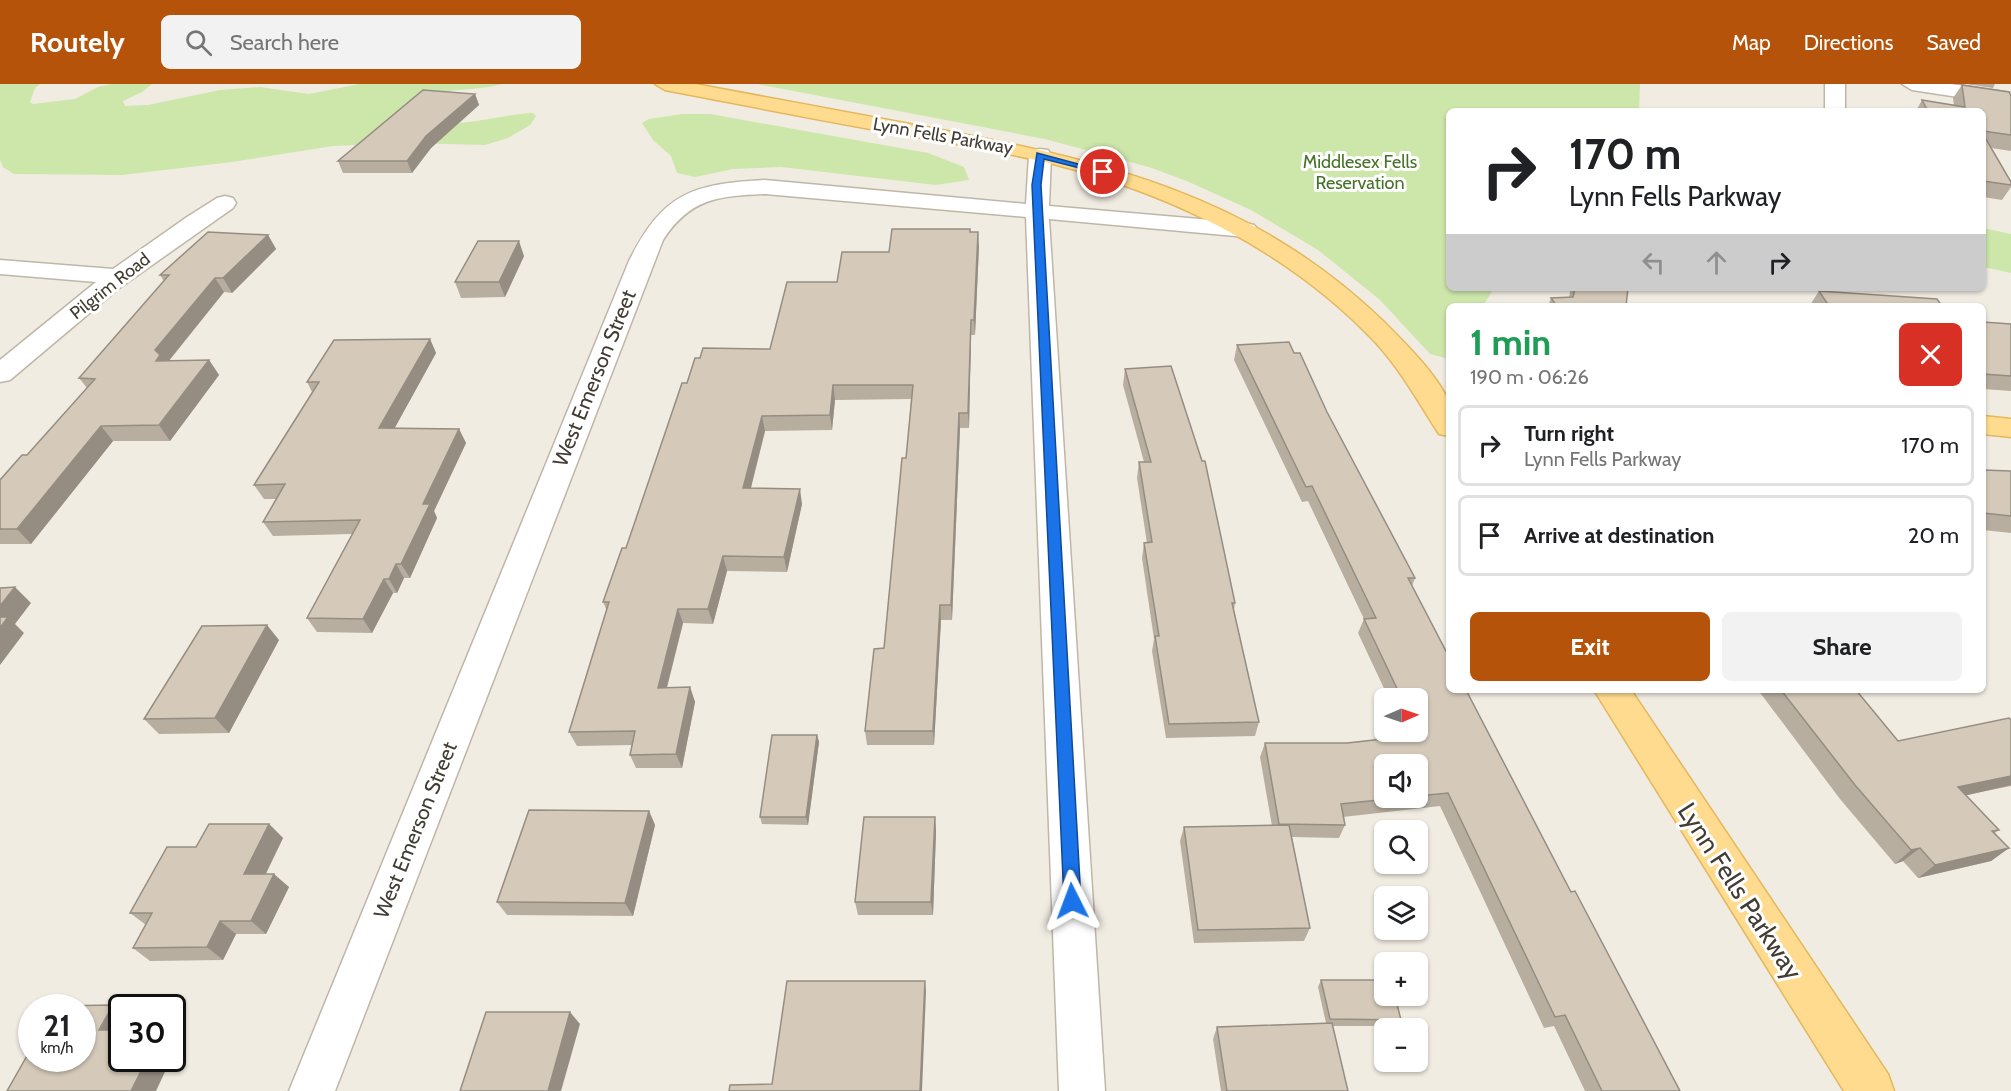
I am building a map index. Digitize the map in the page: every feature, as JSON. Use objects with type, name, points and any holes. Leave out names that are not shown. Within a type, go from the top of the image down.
[{"type":"main road","name":"Lynn Fells Parkway","points":[[665,84],[1040,155],[1141,184],[1246,230],[1288,254],[1343,297],[1436,384],[1446,417]]},
{"type":"main road","points":[[1986,426],[2011,428]]},
{"type":"main road","name":"Lynn Fells Parkway","points":[[1614,693],[1871,1091]]},
{"type":"street","points":[[1834,84],[1835,108]]},
{"type":"street","points":[[1912,84],[2011,99]]},
{"type":"street","points":[[1040,155],[1037,210],[1082,1091]]},
{"type":"street","name":"West Emerson Street","points":[[312,1091],[641,261],[651,237],[664,217],[682,204],[703,195],[765,187],[1246,230]]},
{"type":"street","name":"Pilgrim Road","points":[[0,374],[120,277],[225,203]]},
{"type":"street","points":[[0,267],[120,277]]},
{"type":"green space","points":[[0,84],[40,84],[35,88],[30,102],[33,104],[75,99],[98,87],[112,84],[152,84],[142,92],[123,101],[125,106],[148,105],[220,90],[260,87],[309,94],[359,84],[502,84],[430,94],[405,105],[395,115],[408,122],[424,125],[462,123],[518,114],[533,113],[536,116],[530,125],[508,138],[485,145],[405,143],[333,146],[232,162],[122,175],[14,174],[3,167],[0,160]]},
{"type":"green space","name":"Middlesex Fells Reservation","points":[[757,84],[1640,84],[1639,108],[1446,108],[1446,291],[1492,291],[1485,303],[1446,303],[1446,358],[1430,354],[1380,300],[1318,250],[1251,210],[1152,168],[1045,139]]},
{"type":"green space","points":[[682,114],[710,114],[928,153],[964,167],[969,180],[936,185],[781,167],[733,169],[695,177],[677,173],[671,156],[653,140],[642,123],[649,119]]},
{"type":"green space","points":[[1986,229],[2011,234],[2011,273],[1986,268]]},
{"type":"building","points":[[1962,85],[2009,92],[2011,96],[2011,135],[1986,131],[1986,108],[1926,108],[1922,100],[1965,107]]},
{"type":"building","points":[[423,90],[475,94],[426,136],[407,161],[338,161]]},
{"type":"building","points":[[1986,139],[2011,182],[2011,185],[1986,181]]},
{"type":"building","points":[[892,229],[970,229],[970,232],[978,232],[974,320],[971,320],[968,413],[959,413],[951,605],[940,605],[933,731],[865,731],[874,649],[884,648],[902,458],[906,458],[913,385],[833,385],[830,415],[762,416],[743,488],[800,489],[784,557],[723,556],[708,609],[678,609],[658,688],[690,687],[676,754],[630,755],[635,731],[569,732],[609,602],[603,602],[622,548],[626,548],[682,383],[687,383],[695,358],[700,358],[703,348],[770,349],[787,282],[837,282],[842,252],[889,252]]},
{"type":"building","points":[[208,232],[268,235],[223,278],[215,278],[155,350],[160,355],[156,361],[209,360],[159,425],[101,426],[17,529],[0,529],[0,480],[22,455],[27,455],[95,379],[79,378],[169,275],[160,275]]},
{"type":"building","points":[[478,241],[519,241],[499,282],[455,282]]},
{"type":"building","points":[[1574,291],[1628,291],[1626,303],[1555,303],[1551,298],[1573,297]]},
{"type":"building","points":[[1819,291],[1937,299],[1940,303],[1827,303]]},
{"type":"building","points":[[1986,322],[2011,324],[2011,376],[1986,374]]},
{"type":"building","points":[[430,339],[379,428],[459,429],[423,504],[430,504],[401,564],[396,564],[389,579],[384,579],[363,619],[307,618],[360,520],[263,522],[285,484],[254,485],[319,382],[307,382],[334,340]]},
{"type":"building","points":[[1289,342],[1294,353],[1300,353],[1327,412],[1415,578],[1408,578],[1446,651],[1446,693],[1468,693],[1571,892],[1575,891],[1680,1091],[1602,1091],[1565,1015],[1555,1017],[1448,793],[1428,795],[1428,754],[1374,754],[1374,801],[1341,804],[1345,825],[1279,824],[1265,743],[1347,743],[1374,740],[1374,742],[1428,742],[1428,688],[1397,688],[1364,619],[1376,618],[1312,486],[1306,487],[1237,345]]},
{"type":"building","points":[[1171,366],[1202,461],[1205,461],[1235,603],[1232,603],[1259,722],[1169,724],[1155,636],[1159,636],[1144,543],[1152,542],[1139,462],[1151,462],[1125,369]]},
{"type":"building","points":[[1986,470],[2011,471],[2011,516],[1986,513]]},
{"type":"building","points":[[15,587],[0,606],[0,588]]},
{"type":"building","points":[[0,617],[8,617],[0,628]]},
{"type":"building","points":[[267,625],[215,718],[144,719],[202,626]]},
{"type":"building","points":[[1783,693],[1858,693],[1898,741],[2009,718],[2011,720],[2011,776],[1958,787],[1999,830],[1992,831],[2009,848],[1935,865],[1920,848],[1911,850],[1855,785]]},
{"type":"building","points":[[772,735],[817,735],[806,817],[760,817]]},
{"type":"building","points":[[529,810],[649,811],[625,903],[497,902]]},
{"type":"building","points":[[864,817],[935,817],[931,902],[855,902]]},
{"type":"building","points":[[209,824],[269,824],[244,874],[274,874],[251,921],[220,921],[207,947],[133,948],[152,913],[130,913],[167,847],[196,847]]},
{"type":"building","points":[[1289,825],[1310,928],[1198,930],[1184,827]]},
{"type":"building","points":[[1321,980],[1374,980],[1374,1006],[1398,1006],[1400,1018],[1374,1020],[1330,1019]]},
{"type":"building","points":[[787,981],[925,981],[920,1091],[729,1091],[730,1085],[772,1084]]},
{"type":"building","points":[[96,1005],[108,1005],[108,1014],[99,1030],[108,1030],[108,1072],[140,1072],[131,1091],[7,1091],[18,1072],[96,1072]]},
{"type":"building","points":[[486,1012],[570,1012],[548,1091],[460,1091]]},
{"type":"building","points":[[1332,1023],[1348,1091],[1227,1091],[1217,1027]]},
{"type":"route","points":[[1072,901],[1036,185],[1040,155],[1103,172]]}]
